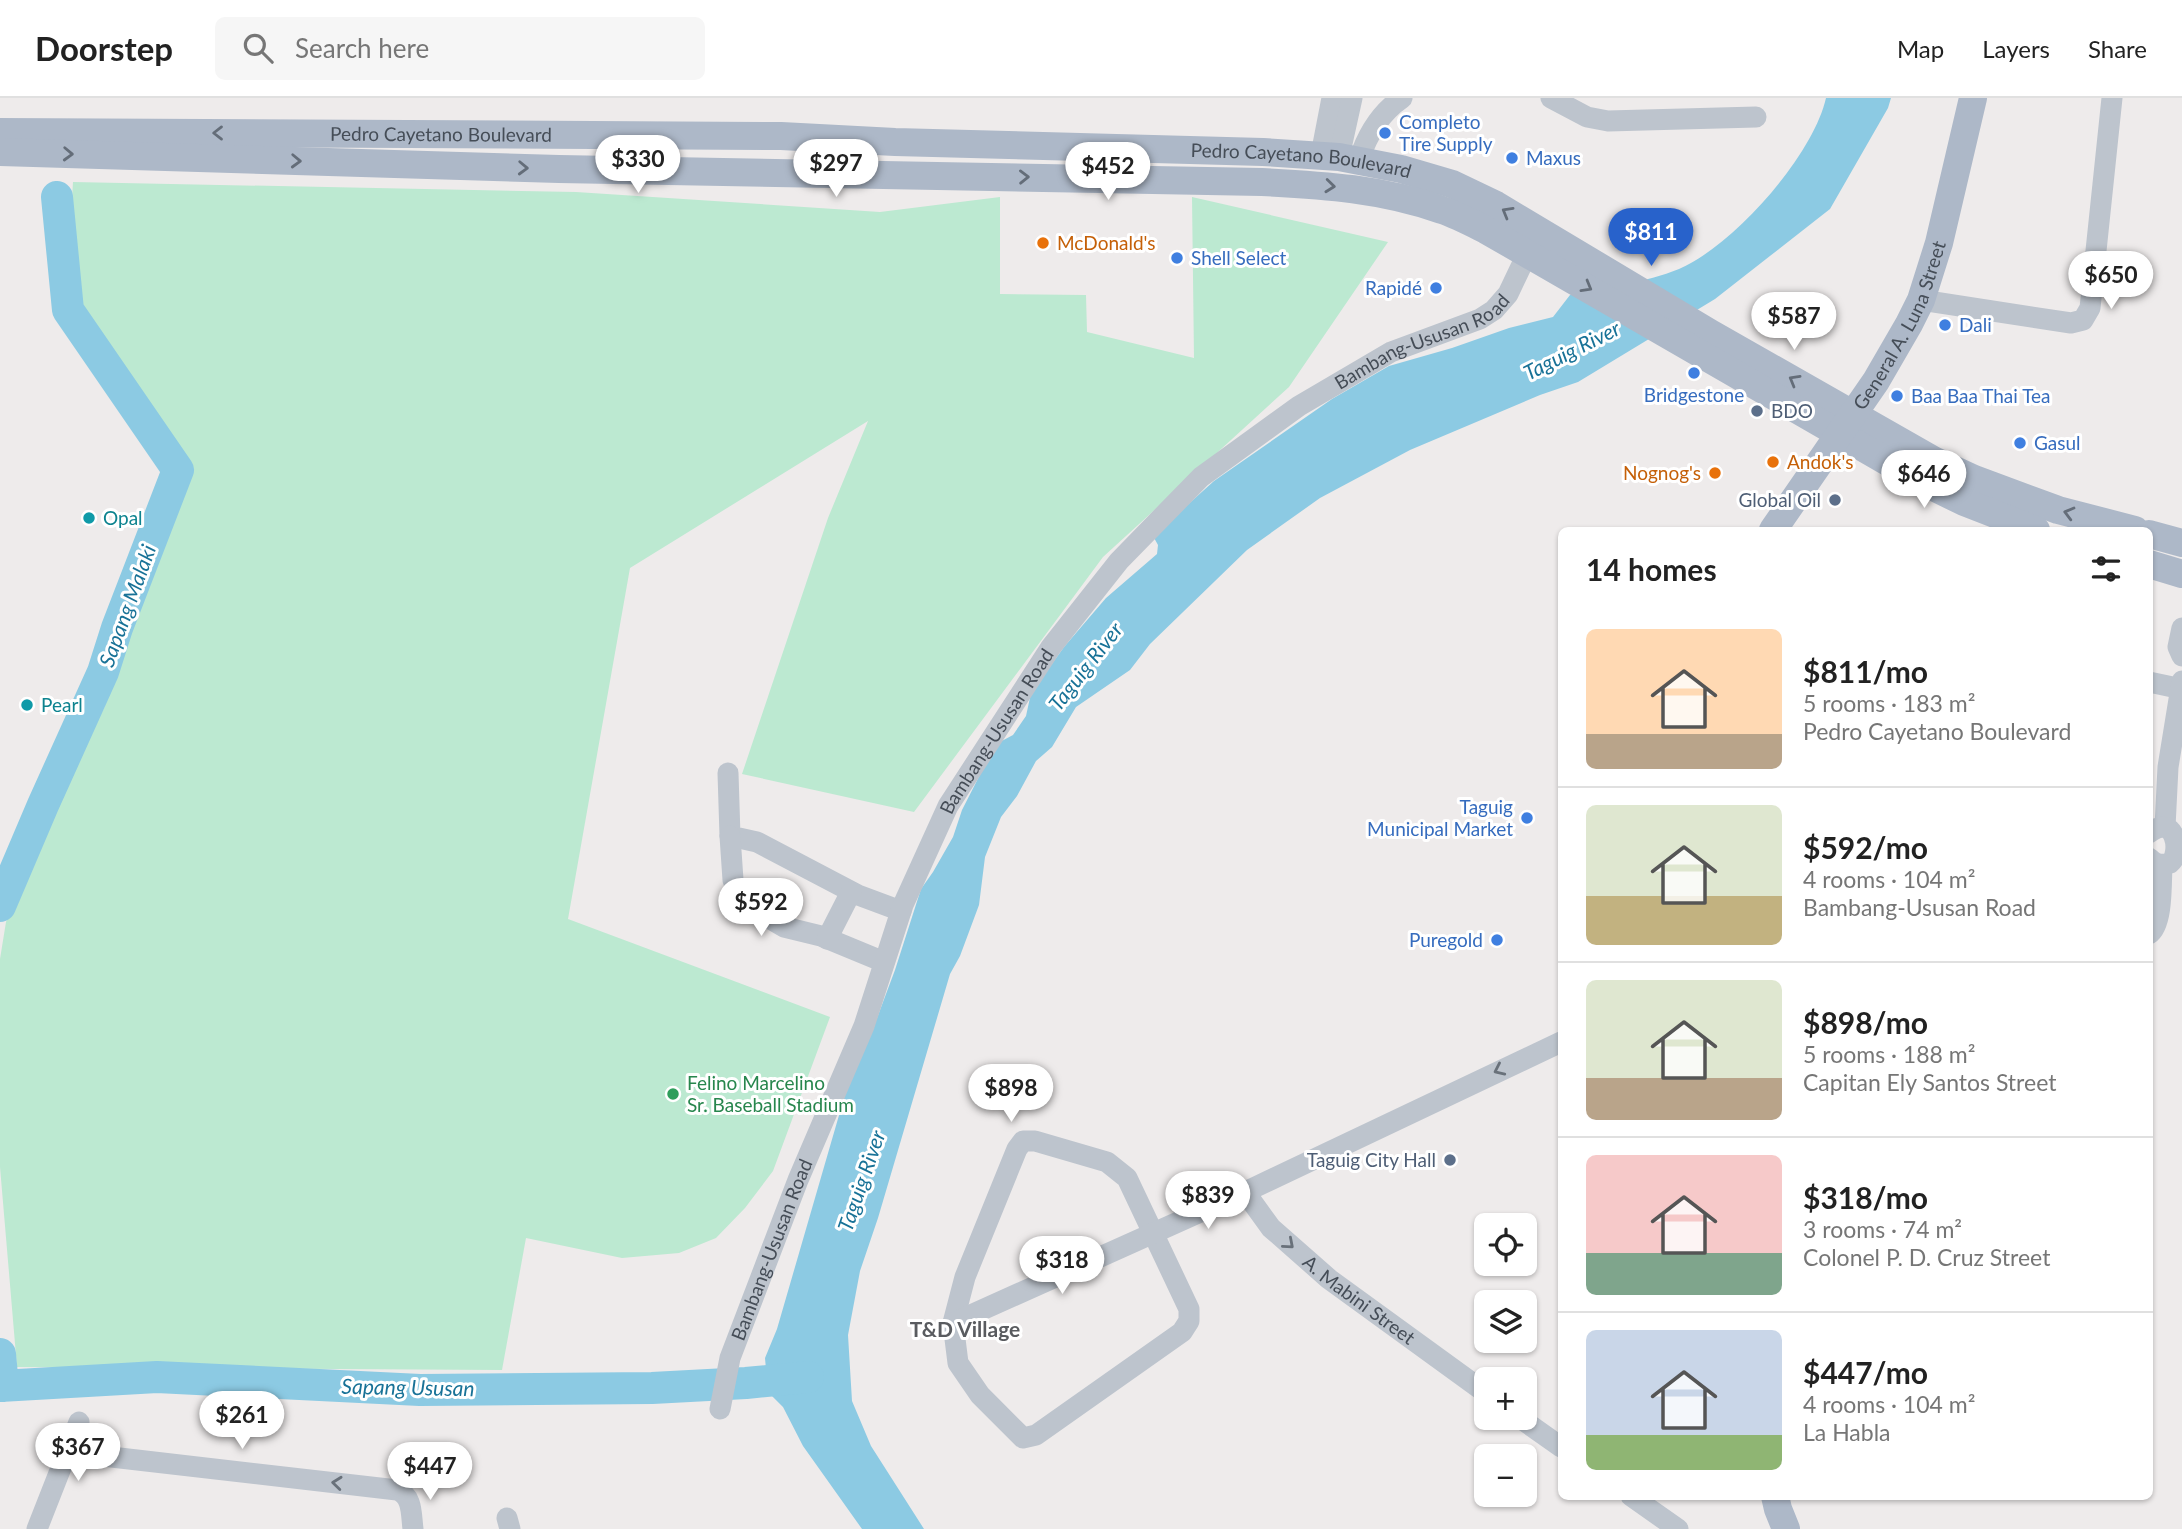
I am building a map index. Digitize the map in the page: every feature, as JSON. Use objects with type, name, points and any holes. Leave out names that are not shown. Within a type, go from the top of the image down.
[{"type":"main road","name":"General A. Luna Street","points":[[1775,527],[1894,351],[1921,300],[1939,243],[1973,98]]},
{"type":"main road","name":"Pedro Cayetano Boulevard","points":[[0,132],[781,136],[895,142],[1264,152],[1340,157],[1452,184],[1496,205],[1566,246],[1704,342]]},
{"type":"main road","points":[[719,136],[719,172]]},
{"type":"main road","name":"Pedro Cayetano Boulevard","points":[[0,152],[719,172],[1262,181],[1326,185],[1394,196],[1443,210],[1704,342],[1846,424],[1921,481],[1964,502],[2028,527]]},
{"type":"main road","points":[[1262,181],[1264,152]]},
{"type":"main road","name":"Pedro Cayetano Boulevard","points":[[1846,424],[1974,479],[2059,510],[2124,527]]},
{"type":"main road","points":[[2153,535],[2182,542]]},
{"type":"main road","points":[[2153,565],[2182,574]]},
{"type":"street","points":[[1332,98],[1340,157]]},
{"type":"street","points":[[1340,157],[1352,98]]},
{"type":"street","points":[[1340,157],[1370,132],[1402,98]]},
{"type":"street","points":[[1551,98],[1587,117],[1608,121],[1756,117]]},
{"type":"street","points":[[1921,300],[2071,323],[2083,320],[2090,308],[2112,98]]},
{"type":"street","name":"Bambang-Ususan Road","points":[[721,1401],[730,1358],[798,1180],[864,1026],[901,911],[947,806],[1051,647],[1119,561],[1201,477],[1299,406],[1391,352],[1479,319],[1494,310],[1508,294],[1528,252]]},
{"type":"street","points":[[2182,628],[2178,647],[2182,656]]},
{"type":"street","points":[[2153,682],[2182,686],[2159,765],[2157,830],[2179,836],[2182,847],[2181,853],[2173,862],[2156,862],[2158,921],[2153,931]]},
{"type":"street","points":[[728,773],[733,880],[740,902],[784,927],[827,939],[884,962]]},
{"type":"street","points":[[730,836],[757,842],[851,892],[901,911]]},
{"type":"street","points":[[827,939],[851,892]]},
{"type":"street","points":[[953,1323],[1245,1192],[1558,1043]]},
{"type":"street","points":[[1023,1141],[1035,1141],[1107,1162],[1118,1168],[1127,1178],[1153,1231],[1189,1309],[1189,1321],[1182,1332],[1036,1435],[1023,1438],[979,1395],[958,1363],[953,1323],[965,1276],[1017,1149],[1023,1141]]},
{"type":"street","name":"A. Mabini Street","points":[[1245,1192],[1271,1228],[1329,1279],[1474,1384]]},
{"type":"street","points":[[37,1529],[79,1422]]},
{"type":"street","points":[[1537,1430],[1558,1445]]},
{"type":"street","points":[[68,1452],[397,1490],[405,1493],[409,1500],[413,1529]]},
{"type":"street","points":[[1637,1500],[1678,1529]]},
{"type":"green space","points":[[73,182],[576,192],[880,212],[1000,197],[1000,294],[1086,295],[1087,332],[1194,358],[1192,197],[1388,242],[1289,387],[1103,557],[914,812],[742,774],[828,518],[868,421],[630,568],[568,919],[830,1017],[773,1171],[745,1208],[716,1238],[679,1253],[622,1258],[526,1238],[502,1370],[17,1367],[0,1167],[0,959],[6,922],[54,802],[104,708],[189,466],[76,294],[69,248]]},
{"type":"water","name":"Taguig River","points":[[1826,98],[1891,98],[1888,108],[1830,209],[1715,299],[1578,382],[1540,395],[1410,450],[1320,498],[1247,550],[1150,644],[1130,670],[1076,707],[1052,747],[1036,761],[1017,796],[1001,817],[985,857],[979,905],[960,956],[950,974],[860,1271],[848,1335],[852,1401],[871,1446],[924,1529],[862,1529],[803,1446],[783,1407],[768,1392],[765,1358],[777,1329],[853,1067],[877,1018],[921,889],[953,837],[962,810],[989,757],[998,743],[1013,735],[1026,716],[1031,693],[1064,647],[1106,598],[1157,554],[1158,545],[1153,536],[1214,481],[1332,399],[1389,366],[1553,317],[1570,295],[1653,278],[1679,269],[1700,257],[1746,220],[1788,172],[1818,121]]},
{"type":"waterway","name":"Sapang Malaki","points":[[0,906],[103,672],[117,628],[178,470],[68,310],[57,197]]},
{"type":"waterway","name":"Sapang Malaki","points":[[0,1354],[3,1386]]},
{"type":"waterway","name":"Sapang Ususan","points":[[0,1386],[157,1377],[420,1390],[652,1388],[808,1377]]},
{"type":"place","name":"Completo Tire Supply","points":[[1385,133]]},
{"type":"place","name":"Maxus","points":[[1512,158]]},
{"type":"place","name":"McDonald's","points":[[1043,243]]},
{"type":"place","name":"Shell Select","points":[[1177,258]]},
{"type":"place","name":"Rapidé","points":[[1436,288]]},
{"type":"place","name":"Dali","points":[[1945,325]]},
{"type":"place","name":"Bridgestone","points":[[1694,373]]},
{"type":"place","name":"Baa Baa Thai Tea","points":[[1897,396]]},
{"type":"place","name":"BDO","points":[[1757,411]]},
{"type":"place","name":"Gasul","points":[[2020,443]]},
{"type":"place","name":"Andok's","points":[[1773,462]]},
{"type":"place","name":"Nognog's","points":[[1715,473]]},
{"type":"place","name":"Global Oil","points":[[1835,500]]},
{"type":"place","name":"Opal","points":[[89,518]]},
{"type":"place","name":"Pearl","points":[[27,705]]},
{"type":"place","name":"Taguig Municipal Market","points":[[1527,818]]},
{"type":"place","name":"Puregold","points":[[1497,940]]},
{"type":"place","name":"Felino Marcelino Sr. Baseball Stadium","points":[[673,1094]]},
{"type":"place","name":"Taguig City Hall","points":[[1450,1160]]},
{"type":"district","name":"T&D Village","points":[[965,1330]]}]
